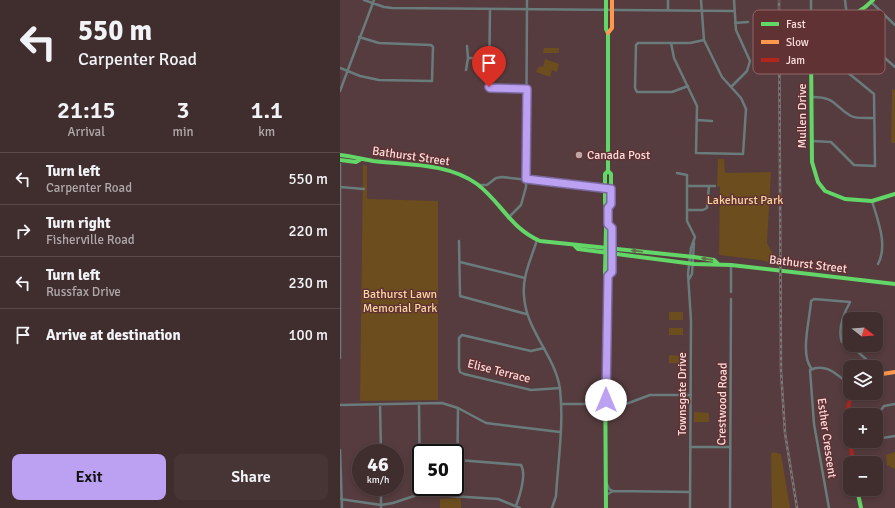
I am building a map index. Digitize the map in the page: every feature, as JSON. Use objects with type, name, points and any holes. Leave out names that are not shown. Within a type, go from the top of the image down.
[{"type":"main road","points":[[606,0],[606,29],[608,33],[608,171],[606,174],[605,204],[608,208],[608,224],[606,227],[605,247],[605,273],[608,276],[605,404],[606,508]]},
{"type":"main road","points":[[608,33],[612,28],[612,0]]},
{"type":"main road","points":[[862,10],[873,1]]},
{"type":"main road","name":"Mullen Drive","points":[[811,74],[812,162],[814,176],[825,191],[834,196],[845,199],[872,201],[895,194]]},
{"type":"main road","name":"Bathurst Street","points":[[340,155],[444,170],[465,176],[479,185],[508,218],[523,232],[536,240],[575,246],[605,247],[692,257],[714,260],[718,264]]},
{"type":"main road","name":"Bathurst Street","points":[[340,160],[356,162],[361,159]]},
{"type":"main road","points":[[608,171],[611,174],[611,204],[608,208]]},
{"type":"main road","points":[[608,224],[612,228],[612,272],[608,276]]},
{"type":"main road","name":"Bathurst Street","points":[[575,246],[578,249],[713,266],[718,264],[731,265],[895,284]]},
{"type":"main road","points":[[883,373],[895,372]]},
{"type":"main road","points":[[858,496],[861,508]]},
{"type":"street","points":[[364,0],[373,4],[392,8],[734,11]]},
{"type":"street","points":[[340,91],[374,0]]},
{"type":"street","points":[[508,218],[521,205],[524,198],[526,179],[527,0]]},
{"type":"street","points":[[668,0],[668,11]]},
{"type":"street","points":[[671,43],[674,58],[698,106],[697,154],[743,154],[746,109],[741,98],[718,71],[704,40],[701,0]]},
{"type":"street","points":[[731,87],[747,71],[750,61],[734,23],[734,0]]},
{"type":"street","points":[[845,0],[846,10]]},
{"type":"street","points":[[873,1],[881,10]]},
{"type":"street","points":[[490,10],[489,88],[527,89]]},
{"type":"street","points":[[885,14],[895,25]]},
{"type":"street","points":[[734,23],[748,22]]},
{"type":"street","points":[[340,68],[379,80],[431,82],[433,47],[431,45],[385,44],[359,37]]},
{"type":"street","points":[[688,86],[672,92],[636,91],[637,44],[690,43],[704,40]]},
{"type":"street","points":[[466,70],[468,58],[467,46]]},
{"type":"street","points":[[468,58],[489,58]]},
{"type":"street","points":[[885,58],[895,67]]},
{"type":"street","points":[[812,141],[831,142],[854,165],[875,166],[874,94],[849,74]]},
{"type":"street","points":[[812,97],[826,97],[851,116],[874,118]]},
{"type":"street","points":[[697,120],[712,121]]},
{"type":"street","points":[[340,164],[340,358]]},
{"type":"street","points":[[677,173],[687,174],[688,210],[703,210],[707,208],[709,186]]},
{"type":"street","points":[[479,185],[487,185],[496,178],[502,177],[611,189]]},
{"type":"street","points":[[688,186],[715,186]]},
{"type":"street","points":[[340,187],[364,189]]},
{"type":"street","points":[[872,201],[882,234],[882,258],[878,264]]},
{"type":"street","name":"Townsgate Drive","points":[[688,210],[687,221],[695,237],[691,263],[692,274],[689,279],[691,395],[690,508]]},
{"type":"street","points":[[536,240],[525,278],[523,296],[526,314],[553,366],[560,388],[560,432],[556,496],[552,508]]},
{"type":"street","points":[[459,241],[459,293],[462,298],[526,314]]},
{"type":"street","points":[[460,262],[525,278]]},
{"type":"street","points":[[731,265],[731,292]]},
{"type":"street","name":"Crestwood Road","points":[[730,508],[731,299]]},
{"type":"street","name":"Esther Crescent","points":[[830,508],[814,424],[810,374],[811,368],[807,358],[811,301],[814,299],[850,302],[846,312]]},
{"type":"street","name":"Esther Crescent","points":[[843,318],[841,338],[843,342]]},
{"type":"street","name":"Elise Terrace","points":[[544,348],[531,351],[462,335],[459,338],[460,372],[525,388],[560,388]]},
{"type":"street","points":[[858,352],[867,360]]},
{"type":"street","points":[[811,368],[830,369],[843,379]]},
{"type":"street","points":[[561,404],[630,403],[650,395],[691,395]]},
{"type":"street","points":[[419,403],[419,444]]},
{"type":"street","points":[[340,405],[442,403],[458,408],[486,423],[560,432]]},
{"type":"street","points":[[380,404],[381,444]]},
{"type":"street","points":[[882,408],[884,406],[895,404]]},
{"type":"street","points":[[458,408],[458,444]]},
{"type":"street","points":[[883,438],[895,436]]},
{"type":"street","points":[[690,447],[730,447]]},
{"type":"street","points":[[340,450],[342,508]]},
{"type":"street","points":[[464,460],[521,465],[523,469],[521,493],[516,506]]},
{"type":"street","points":[[606,482],[609,488],[613,491]]},
{"type":"street","points":[[606,496],[613,491],[690,492]]},
{"type":"street","points":[[341,499],[381,506],[412,496]]},
{"type":"street","points":[[445,496],[498,498],[520,508]]},
{"type":"green space","points":[[544,48],[559,48],[559,53],[543,53]]},
{"type":"green space","points":[[545,59],[559,64],[557,72],[552,70],[550,77],[536,72],[539,66],[543,67]]},
{"type":"green space","points":[[892,89],[895,90],[895,143],[891,143]]},
{"type":"green space","name":"Lakehurst Park","points":[[718,159],[724,159],[725,173],[771,172],[767,243],[779,266],[761,260],[719,255],[720,187],[717,186]]},
{"type":"green space","name":"Bathurst Lawn Memorial Park","points":[[363,165],[367,166],[367,199],[438,201],[438,400],[360,401]]},
{"type":"green space","points":[[669,312],[683,312],[683,320],[669,320]]},
{"type":"green space","points":[[669,328],[683,328],[683,335],[669,335]]},
{"type":"green space","points":[[669,355],[683,356],[682,363],[669,363]]},
{"type":"green space","points":[[694,412],[709,413],[709,422],[694,422]]},
{"type":"green space","points":[[773,452],[781,454],[790,508],[772,508],[771,454]]},
{"type":"green space","points":[[895,452],[895,469],[887,465],[886,455]]},
{"type":"green space","points":[[461,498],[461,508],[440,508],[440,499]]},
{"type":"railway","points":[[779,0],[779,10]]},
{"type":"railway","points":[[779,74],[781,371],[785,433],[797,508]]},
{"type":"traffic: fast","points":[[606,0],[606,29],[608,33],[608,171],[605,174],[605,203],[609,218],[606,227],[605,273],[608,276],[605,360],[606,508]]},
{"type":"traffic: fast","points":[[860,10],[873,0]]},
{"type":"traffic: fast","points":[[811,74],[812,162],[818,182],[825,191],[845,199],[872,201],[895,194]]},
{"type":"traffic: fast","points":[[340,155],[373,161],[427,166],[453,172],[466,177],[485,191],[521,229],[540,241],[694,257],[714,260],[718,264]]},
{"type":"traffic: fast","points":[[340,160],[356,162],[361,159]]},
{"type":"traffic: fast","points":[[608,171],[611,174],[611,204],[608,208]]},
{"type":"traffic: fast","points":[[608,224],[611,228],[612,272],[608,276]]},
{"type":"traffic: fast","points":[[575,246],[578,249],[694,264],[731,265],[895,284]]},
{"type":"traffic: fast","points":[[858,496],[861,508]]},
{"type":"traffic: slow","points":[[608,33],[612,28],[612,0]]},
{"type":"traffic: slow","points":[[883,374],[895,372]]},
{"type":"traffic: jam","points":[[850,400],[846,414],[852,456]]},
{"type":"place","name":"Canada Post","points":[[579,155]]},
{"type":"route","points":[[489,87],[527,89],[526,179],[611,189],[611,204],[608,208],[608,224],[612,228],[612,272],[608,276],[606,316],[606,400]]}]
